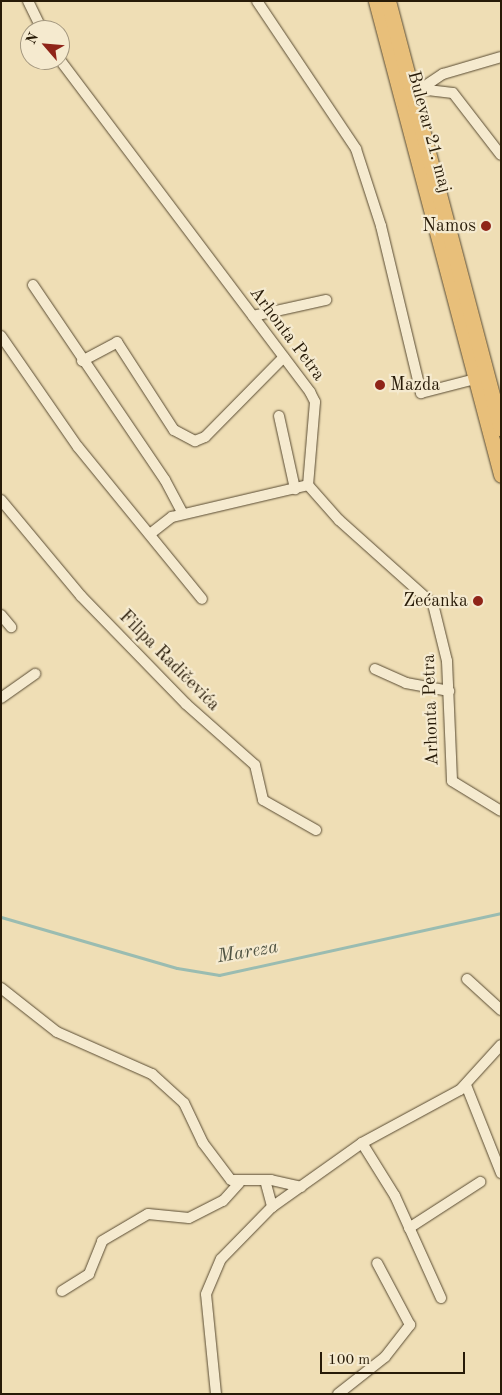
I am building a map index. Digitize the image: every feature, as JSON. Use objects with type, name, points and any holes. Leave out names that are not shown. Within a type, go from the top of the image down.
[{"type":"main road","name":"Bulevar 21. maj","points":[[376,1],[501,476]]},
{"type":"main road","name":"Bulevar 21. maj","points":[[388,1],[418,87],[501,428]]},
{"type":"street","points":[[28,1],[37,20]]},
{"type":"street","points":[[257,1],[356,150],[381,226],[422,393],[475,379]]},
{"type":"street","points":[[418,87],[443,74],[501,56]]},
{"type":"street","name":"Arhonta Petra","points":[[68,70],[253,316],[315,402],[308,485],[339,520],[433,604],[445,646],[450,690],[452,781],[501,811]]},
{"type":"street","points":[[418,87],[453,93],[501,155]]},
{"type":"street","points":[[33,285],[82,361],[165,480],[183,514]]},
{"type":"street","points":[[253,316],[326,300]]},
{"type":"street","points":[[1,336],[78,447],[202,600]]},
{"type":"street","points":[[82,361],[117,342],[174,430],[195,441],[205,437],[284,358]]},
{"type":"street","points":[[279,416],[295,489]]},
{"type":"street","points":[[150,534],[183,514],[308,485]]},
{"type":"street","name":"Filipa Radičevića","points":[[1,500],[81,596],[186,704],[255,765],[263,800],[316,830]]},
{"type":"street","points":[[1,615],[11,627]]},
{"type":"street","points":[[375,669],[406,683],[450,690]]},
{"type":"street","points":[[1,698],[35,674]]},
{"type":"street","points":[[467,979],[501,1010]]},
{"type":"street","points":[[1,988],[57,1032],[152,1074],[184,1103],[212,1156],[226,1176],[239,1183],[265,1180],[301,1187]]},
{"type":"street","points":[[216,1394],[206,1317],[209,1281],[221,1259],[272,1207],[362,1144],[466,1085],[501,1045]]},
{"type":"street","points":[[466,1085],[501,1173]]},
{"type":"street","points":[[362,1144],[395,1196],[441,1298]]},
{"type":"street","points":[[265,1180],[272,1207]]},
{"type":"street","points":[[409,1228],[480,1182]]},
{"type":"street","points":[[62,1291],[88,1274],[102,1241],[148,1214],[189,1218],[223,1201],[239,1183]]},
{"type":"street","points":[[338,1394],[385,1357],[410,1325],[377,1263]]},
{"type":"waterway","name":"Mareza","points":[[1,917],[177,968],[219,975],[501,913]]},
{"type":"place","name":"Namos","points":[[486,226]]},
{"type":"place","name":"Mazda","points":[[380,385]]},
{"type":"place","name":"Zećanka","points":[[478,601]]}]
